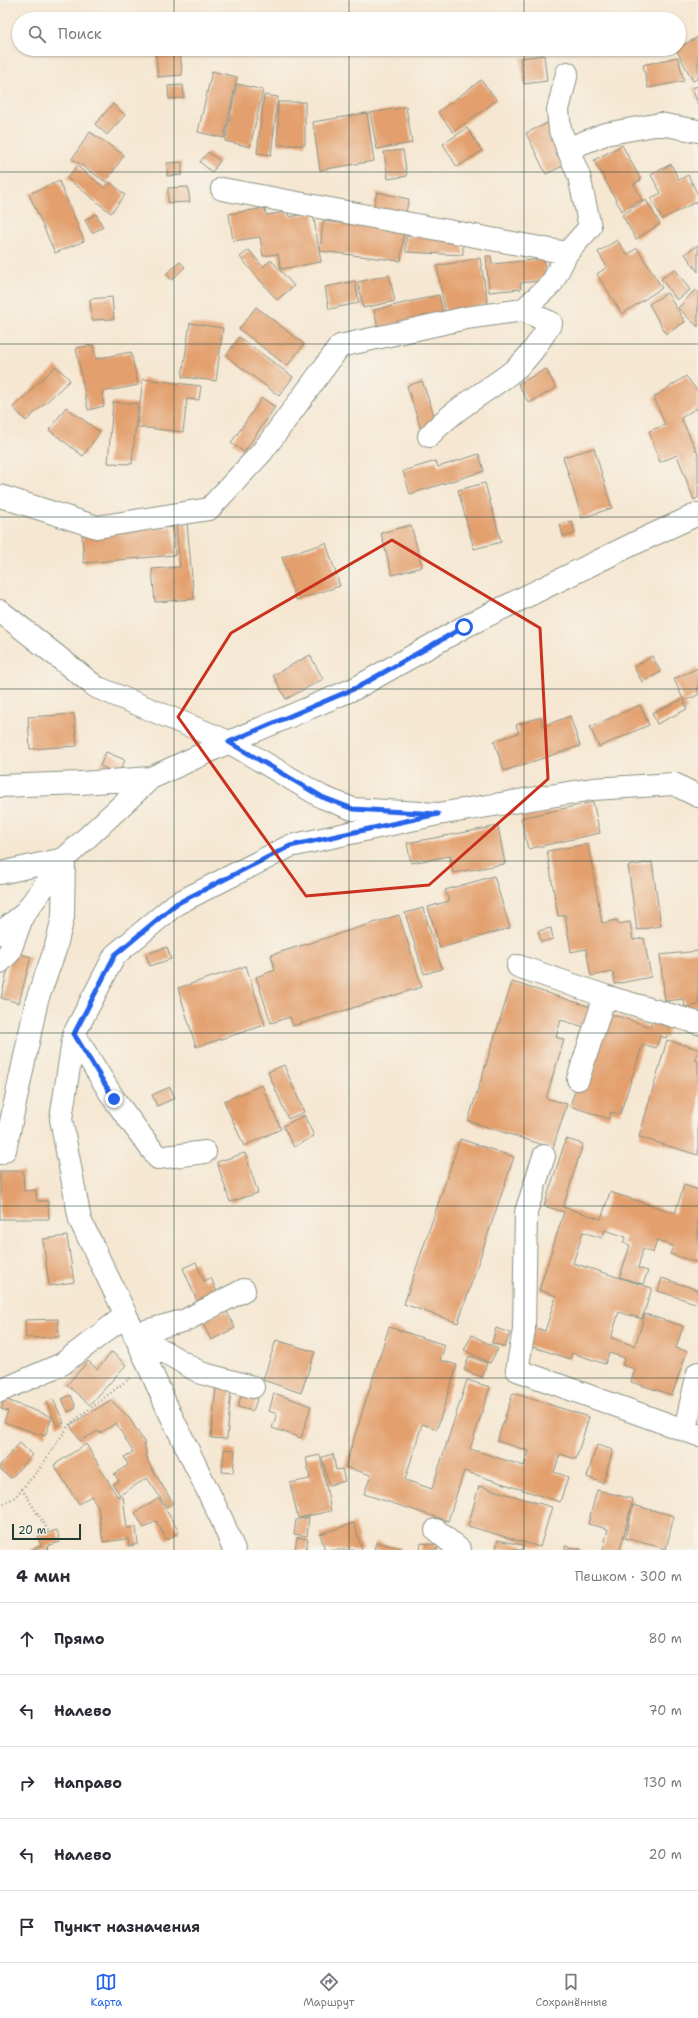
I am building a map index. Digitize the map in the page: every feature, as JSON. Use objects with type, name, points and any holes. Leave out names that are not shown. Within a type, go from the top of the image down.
[{"type":"street","points":[[523,310],[552,283],[567,253],[590,227],[579,176],[560,130],[558,110],[567,73]]},
{"type":"street","points":[[567,149],[605,134],[660,124],[698,131]]},
{"type":"street","points":[[222,189],[567,253]]},
{"type":"street","points":[[0,496],[97,527],[209,510],[262,452],[340,346],[466,318],[523,310],[551,323],[535,348],[514,370],[442,422],[429,436]]},
{"type":"street","points":[[0,962],[9,953],[24,914],[64,859],[151,778],[229,742],[356,688],[464,627],[632,544],[698,514]]},
{"type":"street","points":[[0,611],[96,687],[229,742],[322,797],[353,809],[438,814]]},
{"type":"street","points":[[0,786],[81,783],[151,778]]},
{"type":"street","points":[[234,1550],[222,1520],[166,1407],[130,1324],[80,1220],[61,1119],[74,1034],[115,955],[176,904],[290,846],[438,814],[594,789],[674,784],[698,796]]},
{"type":"street","points":[[0,873],[64,859]]},
{"type":"street","points":[[0,1154],[5,1150],[37,1000],[55,950],[63,917],[64,859]]},
{"type":"street","points":[[0,933],[24,914]]},
{"type":"street","points":[[518,966],[605,996],[698,1023]]},
{"type":"street","points":[[578,1079],[605,996]]},
{"type":"street","points":[[74,1034],[114,1099],[158,1158],[205,1152]]},
{"type":"street","points":[[544,1156],[526,1212],[524,1330],[517,1370],[691,1432],[698,1373]]},
{"type":"street","points":[[0,1392],[62,1364],[130,1324],[186,1320],[244,1290]]},
{"type":"street","points":[[130,1324],[201,1373],[253,1387]]},
{"type":"street","points":[[436,1530],[460,1550]]},
{"type":"path","points":[[0,1506],[15,1497],[37,1472],[70,1424],[148,1364]]},
{"type":"path","points":[[22,1489],[50,1532]]},
{"type":"highlighted area","points":[[392,540],[540,628],[548,779],[429,885],[306,896],[178,717],[231,633]]},
{"type":"building","points":[[698,37],[698,79],[693,81],[680,56],[686,56],[686,44]]},
{"type":"building","points":[[156,56],[181,56],[182,75],[158,77]]},
{"type":"building","points":[[544,56],[547,81],[524,84],[520,58]]},
{"type":"building","points":[[678,57],[684,81],[648,88],[643,65]]},
{"type":"building","points":[[212,71],[237,77],[224,138],[198,132]]},
{"type":"building","points":[[481,80],[497,100],[453,132],[438,112]]},
{"type":"building","points":[[237,84],[263,90],[250,147],[225,141]]},
{"type":"building","points":[[183,85],[184,98],[169,99],[168,86]]},
{"type":"building","points":[[698,86],[698,104],[692,88]]},
{"type":"building","points":[[264,95],[278,97],[271,155],[257,153]]},
{"type":"building","points":[[278,102],[305,102],[305,145],[278,145]]},
{"type":"building","points":[[113,104],[125,115],[107,135],[95,124]]},
{"type":"building","points":[[406,107],[412,143],[377,149],[370,113]]},
{"type":"building","points":[[367,113],[374,161],[320,170],[313,122]]},
{"type":"building","points":[[550,122],[569,163],[546,174],[526,133]]},
{"type":"building","points":[[467,128],[482,151],[457,167],[443,144]]},
{"type":"building","points":[[90,132],[124,155],[106,182],[72,159]]},
{"type":"building","points":[[622,145],[641,180],[634,184],[642,200],[622,211],[594,160]]},
{"type":"building","points":[[403,150],[407,176],[388,179],[384,152]]},
{"type":"building","points":[[208,152],[220,161],[212,172],[200,162]]},
{"type":"building","points":[[182,162],[182,175],[167,176],[167,163]]},
{"type":"building","points":[[671,164],[679,180],[688,175],[698,195],[698,201],[662,219],[651,198],[661,193],[651,175]]},
{"type":"building","points":[[77,166],[105,188],[110,182],[125,195],[111,213],[67,178]]},
{"type":"building","points":[[59,181],[84,241],[55,253],[29,194]]},
{"type":"building","points":[[188,187],[190,202],[168,203],[168,188]]},
{"type":"building","points":[[377,192],[409,199],[404,220],[372,213]]},
{"type":"building","points":[[646,200],[660,224],[636,239],[622,215]]},
{"type":"building","points":[[265,208],[266,215],[288,212],[289,217],[313,213],[321,262],[281,269],[278,254],[263,256],[260,237],[233,241],[229,214]]},
{"type":"building","points":[[96,214],[103,227],[92,233],[85,220]]},
{"type":"building","points":[[323,221],[404,230],[401,261],[320,251]]},
{"type":"building","points":[[406,236],[463,239],[463,255],[406,252]]},
{"type":"building","points":[[617,240],[627,255],[637,248],[662,288],[622,314],[597,274],[607,267],[598,252]]},
{"type":"building","points":[[698,245],[698,272],[685,254]]},
{"type":"building","points":[[249,250],[263,267],[271,260],[294,286],[277,300],[240,257]]},
{"type":"building","points":[[486,256],[491,256],[492,264],[544,259],[546,280],[520,283],[521,289],[489,292]]},
{"type":"building","points":[[480,258],[488,304],[445,312],[437,266]]},
{"type":"building","points":[[180,262],[185,267],[172,280],[166,274]]},
{"type":"building","points":[[675,269],[690,290],[677,300],[661,279]]},
{"type":"building","points":[[389,275],[395,301],[363,308],[358,282]]},
{"type":"building","points":[[355,281],[359,303],[329,309],[325,287]]},
{"type":"building","points":[[695,290],[698,292],[698,327],[678,308]]},
{"type":"building","points":[[667,293],[685,322],[666,334],[649,304]]},
{"type":"building","points":[[439,295],[443,314],[378,328],[374,310]]},
{"type":"building","points":[[112,297],[114,319],[92,320],[90,299]]},
{"type":"building","points":[[256,307],[304,344],[287,366],[239,329]]},
{"type":"building","points":[[190,323],[223,328],[216,381],[182,377]]},
{"type":"building","points":[[239,337],[293,377],[279,396],[226,356]]},
{"type":"building","points":[[93,345],[96,359],[131,352],[138,385],[102,392],[104,406],[88,410],[76,348]]},
{"type":"building","points":[[56,366],[70,380],[26,421],[13,407]]},
{"type":"building","points":[[546,369],[556,388],[529,403],[518,384]]},
{"type":"building","points":[[686,376],[698,392],[698,412],[696,408],[681,418],[698,454],[698,498],[694,500],[677,455],[660,462],[649,431],[665,425],[654,397]]},
{"type":"building","points":[[143,379],[201,386],[199,400],[187,399],[183,432],[137,427]]},
{"type":"building","points":[[422,381],[437,423],[421,429],[407,386]]},
{"type":"building","points":[[262,398],[275,407],[244,452],[231,443]]},
{"type":"building","points":[[113,402],[138,404],[132,464],[108,463]]},
{"type":"building","points":[[66,407],[100,432],[83,456],[49,430]]},
{"type":"building","points":[[594,448],[612,508],[582,518],[563,457]]},
{"type":"building","points":[[479,454],[484,471],[410,494],[403,471],[436,461],[438,467]]},
{"type":"building","points":[[485,483],[501,542],[474,549],[458,490]]},
{"type":"building","points":[[572,521],[575,534],[563,536],[560,524]]},
{"type":"building","points":[[187,523],[194,599],[155,602],[152,569],[180,567],[176,524]]},
{"type":"building","points":[[411,525],[422,567],[392,575],[381,533]]},
{"type":"building","points":[[173,527],[175,555],[84,563],[82,534]]},
{"type":"building","points":[[326,543],[340,586],[296,600],[282,557]]},
{"type":"building","points":[[310,655],[323,679],[286,699],[273,675]]},
{"type":"building","points":[[652,656],[661,672],[642,682],[634,667]]},
{"type":"building","points":[[698,668],[698,695],[684,701],[687,709],[657,724],[652,713],[683,699],[674,679]]},
{"type":"building","points":[[640,705],[649,725],[599,747],[590,727]]},
{"type":"building","points":[[74,714],[77,746],[30,749],[28,717]]},
{"type":"building","points":[[570,716],[580,746],[504,771],[494,741],[519,733],[516,725],[541,717],[543,726]]},
{"type":"building","points":[[106,752],[125,760],[118,774],[100,766]]},
{"type":"building","points":[[593,802],[600,833],[528,849],[521,818]]},
{"type":"building","points":[[498,826],[505,864],[453,873],[450,856],[411,863],[407,843]]},
{"type":"building","points":[[588,844],[602,923],[617,920],[618,924],[630,922],[633,940],[644,938],[651,977],[615,984],[613,972],[591,976],[586,949],[571,952],[565,915],[558,916],[547,851]]},
{"type":"building","points":[[652,862],[661,926],[637,930],[628,866]]},
{"type":"building","points":[[494,876],[510,928],[440,948],[428,907],[449,901],[445,890]]},
{"type":"building","points":[[423,908],[442,969],[424,974],[405,913]]},
{"type":"building","points":[[399,915],[422,987],[293,1026],[290,1017],[271,1023],[256,977],[275,970],[271,955]]},
{"type":"building","points":[[551,928],[553,939],[541,942],[538,931]]},
{"type":"building","points":[[167,947],[171,959],[150,966],[146,954]]},
{"type":"building","points":[[698,951],[698,1005],[685,1007],[684,999],[665,1001],[660,955]]},
{"type":"building","points":[[12,952],[31,957],[19,1003],[1,998]]},
{"type":"building","points":[[246,966],[265,1025],[196,1047],[178,988]]},
{"type":"building","points":[[512,982],[594,1008],[587,1028],[561,1020],[556,1037],[564,1040],[546,1098],[567,1104],[553,1148],[468,1121]]},
{"type":"building","points":[[602,1011],[650,1027],[652,1021],[670,1027],[666,1038],[660,1036],[656,1048],[643,1044],[620,1114],[611,1112],[609,1119],[570,1106]]},
{"type":"building","points":[[667,1040],[698,1049],[695,1060],[698,1061],[698,1155],[639,1137]]},
{"type":"building","points":[[284,1065],[304,1112],[288,1119],[268,1072]]},
{"type":"building","points":[[262,1085],[281,1129],[244,1146],[224,1101]]},
{"type":"building","points":[[170,1087],[175,1098],[157,1106],[152,1095]]},
{"type":"building","points":[[304,1115],[314,1136],[294,1147],[283,1126]]},
{"type":"building","points":[[460,1139],[514,1157],[458,1323],[404,1304]]},
{"type":"building","points":[[566,1139],[583,1144],[563,1207],[601,1219],[610,1192],[675,1213],[684,1185],[698,1190],[698,1263],[670,1254],[673,1246],[657,1240],[653,1253],[643,1249],[638,1268],[648,1271],[643,1284],[620,1277],[630,1245],[623,1243],[626,1237],[605,1230],[602,1238],[583,1232],[573,1263],[652,1288],[642,1319],[619,1312],[611,1338],[635,1346],[645,1314],[683,1326],[676,1348],[687,1351],[672,1395],[631,1382],[635,1369],[622,1365],[625,1358],[609,1353],[605,1364],[572,1353],[570,1359],[527,1345],[533,1327],[545,1331],[556,1296],[539,1290],[564,1212],[544,1206]]},
{"type":"building","points":[[245,1153],[258,1193],[230,1202],[217,1162]]},
{"type":"building","points":[[0,1171],[23,1171],[24,1191],[36,1190],[37,1201],[48,1201],[49,1219],[0,1219]]},
{"type":"building","points":[[67,1236],[74,1282],[49,1286],[43,1239]]},
{"type":"building","points":[[196,1262],[204,1281],[211,1278],[217,1292],[197,1301],[183,1268]]},
{"type":"building","points":[[662,1278],[698,1290],[698,1304],[658,1291]]},
{"type":"building","points":[[226,1310],[235,1328],[211,1340],[202,1322]]},
{"type":"building","points":[[58,1319],[59,1337],[26,1338],[25,1320]]},
{"type":"building","points":[[389,1327],[445,1345],[440,1360],[457,1365],[437,1429],[422,1424],[405,1480],[432,1489],[467,1380],[490,1387],[470,1449],[524,1466],[529,1451],[497,1441],[513,1393],[589,1417],[576,1459],[560,1454],[554,1472],[568,1477],[560,1502],[464,1471],[448,1521],[364,1494],[371,1475],[345,1467]]},
{"type":"building","points":[[496,1328],[510,1333],[505,1347],[492,1343]]},
{"type":"building","points":[[472,1335],[498,1349],[490,1363],[464,1350]]},
{"type":"building","points":[[276,1340],[315,1352],[301,1393],[263,1380]]},
{"type":"building","points":[[112,1352],[126,1365],[90,1405],[67,1385],[88,1361],[97,1369]]},
{"type":"building","points":[[469,1356],[487,1363],[482,1377],[464,1370]]},
{"type":"building","points":[[216,1388],[231,1389],[227,1439],[211,1438]]},
{"type":"building","points":[[242,1392],[258,1396],[253,1411],[238,1407]]},
{"type":"building","points":[[274,1393],[311,1406],[301,1438],[272,1428],[277,1414],[269,1411]]},
{"type":"building","points":[[71,1395],[76,1408],[68,1412],[62,1399]]},
{"type":"building","points":[[4,1399],[52,1417],[45,1436],[4,1422],[8,1411],[1,1409]]},
{"type":"building","points":[[53,1399],[64,1423],[57,1426],[46,1402]]},
{"type":"building","points":[[111,1400],[130,1419],[144,1442],[148,1462],[173,1503],[167,1507],[147,1478],[120,1495],[113,1484],[119,1481],[114,1474],[128,1465],[124,1457],[133,1452],[116,1423],[100,1433],[98,1431],[80,1441],[70,1425]]},
{"type":"building","points":[[20,1443],[32,1455],[11,1478],[0,1469],[0,1465]]},
{"type":"building","points":[[86,1444],[117,1496],[123,1497],[127,1528],[136,1527],[138,1544],[129,1546],[128,1539],[103,1542],[98,1506],[91,1496],[79,1504],[54,1465]]},
{"type":"building","points":[[597,1445],[613,1450],[603,1483],[587,1477]]},
{"type":"building","points":[[224,1449],[235,1450],[233,1473],[222,1472]]},
{"type":"building","points":[[333,1454],[336,1470],[342,1469],[345,1481],[329,1485],[322,1457]]},
{"type":"building","points":[[320,1455],[331,1511],[298,1518],[290,1483],[310,1479],[306,1458]]},
{"type":"building","points":[[479,1486],[552,1507],[540,1547],[468,1526]]},
{"type":"building","points":[[597,1490],[633,1499],[620,1550],[603,1550],[608,1529],[588,1524]]},
{"type":"building","points":[[159,1498],[179,1532],[167,1540],[156,1521],[144,1528],[135,1513]]},
{"type":"building","points":[[633,1505],[674,1516],[666,1549],[625,1538]]},
{"type":"building","points":[[309,1517],[307,1536],[294,1534],[296,1520]]},
{"type":"building","points":[[354,1523],[362,1550],[325,1550],[320,1534]]},
{"type":"building","points":[[57,1530],[60,1542],[47,1546],[48,1550],[30,1550],[41,1546],[38,1536]]},
{"type":"building","points":[[297,1537],[308,1539],[306,1550],[295,1550]]},
{"type":"building","points":[[498,1540],[523,1545],[522,1550],[496,1550]]},
{"type":"building","points":[[376,1542],[401,1548],[401,1550],[374,1550]]},
{"type":"building","points":[[421,1543],[438,1545],[437,1550],[420,1550]]},
{"type":"building","points":[[565,1546],[581,1549],[581,1550],[565,1550]]},
{"type":"route","points":[[114,1099],[74,1034],[115,955],[176,904],[290,846],[438,814],[353,809],[322,797],[229,742],[356,688],[464,627]]}]
